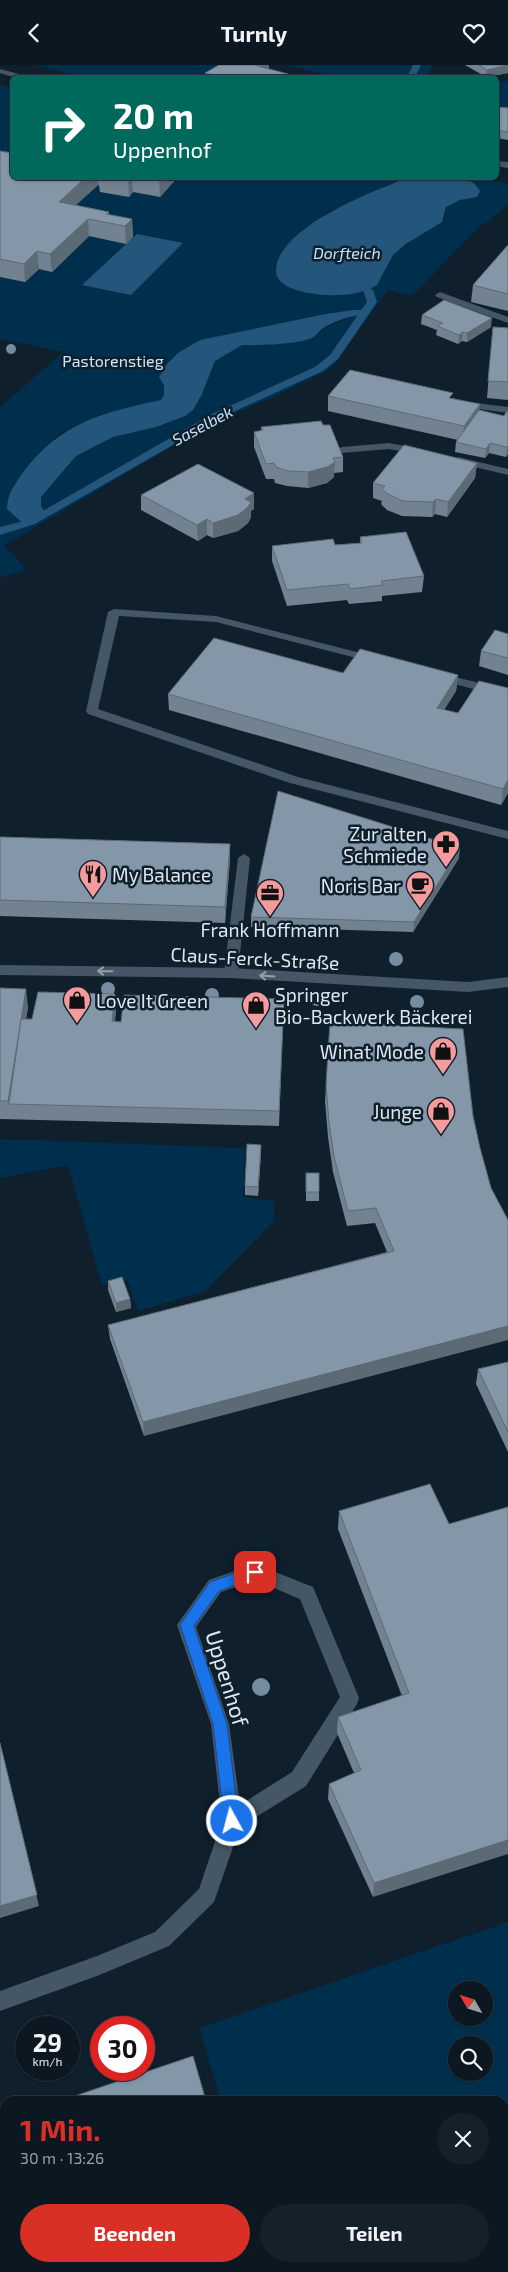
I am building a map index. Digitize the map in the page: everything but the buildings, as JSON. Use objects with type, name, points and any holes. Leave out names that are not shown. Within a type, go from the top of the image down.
[{"type":"street","points":[[0,71],[13,75]]},
{"type":"street","points":[[440,295],[508,320]]},
{"type":"street","points":[[468,405],[508,410]]},
{"type":"street","points":[[342,450],[389,446],[508,472]]},
{"type":"street","points":[[390,664],[216,619],[114,612],[92,711],[294,780],[508,835]]},
{"type":"street","points":[[428,674],[508,694]]},
{"type":"street","points":[[231,973],[244,858]]},
{"type":"street","name":"Claus-Ferck-Straße","points":[[0,970],[231,973],[468,987],[508,982]]},
{"type":"street","name":"Uppenhof","points":[[0,2001],[97,1966],[162,1939],[207,1895],[232,1821],[220,1724],[186,1625],[214,1586],[255,1572],[307,1593],[350,1698],[299,1779],[232,1821]]},
{"type":"green space","points":[[36,65],[231,65],[214,75],[73,75]]},
{"type":"green space","points":[[284,65],[433,65],[427,75],[327,75]]},
{"type":"green space","points":[[508,80],[508,112],[499,110],[499,83]]},
{"type":"green space","name":"Pastorenstieg","points":[[0,85],[10,88],[10,180],[401,180],[330,211],[289,244],[279,258],[276,269],[325,293],[334,295],[379,278],[393,255],[445,217],[446,207],[460,200],[477,197],[469,180],[508,183],[508,204],[488,222],[479,227],[412,296],[388,290],[335,364],[325,372],[269,399],[211,423],[4,546],[27,569],[0,578],[0,407],[63,352],[0,339]],"holes":[[[366,310],[363,315],[356,315],[322,329],[314,337],[303,341],[236,347],[215,361],[205,387],[193,410],[185,416],[156,427],[113,437],[76,456],[41,497],[41,506],[13,486],[39,453],[61,433],[104,414],[161,400],[164,395],[164,385],[219,336]]]},
{"type":"green space","points":[[0,1139],[245,1148],[243,1197],[274,1201],[274,1221],[206,1291],[138,1311],[127,1280],[102,1285],[68,1165],[0,1178]]},
{"type":"green space","points":[[508,1922],[508,2096],[219,2096],[199,2028]]},
{"type":"water","name":"Dorfteich","points":[[401,180],[468,180],[475,184],[480,191],[477,197],[460,200],[446,207],[442,222],[406,244],[393,255],[377,285],[364,291],[350,294],[324,295],[302,292],[283,284],[278,278],[276,270],[280,256],[289,243],[303,230],[339,208]]},
{"type":"water","points":[[137,234],[183,243],[131,295],[82,285]]},
{"type":"water","points":[[353,310],[366,310],[363,315],[337,321],[322,329],[313,337],[305,340],[277,344],[242,345],[215,361],[202,394],[193,410],[185,416],[156,427],[113,437],[76,456],[41,497],[41,506],[46,514],[25,525],[7,509],[10,494],[24,471],[53,441],[68,431],[102,415],[161,400],[164,395],[164,385],[159,377],[166,365],[178,353],[200,340]]},
{"type":"waterway","name":"Saselbek","points":[[412,75],[417,65]]},
{"type":"waterway","name":"Saselbek","points":[[0,531],[31,522],[216,416],[319,369],[334,357],[372,302],[368,290]]},
{"type":"place","name":"Zur alten Schmiede","points":[[446,868]]},
{"type":"place","name":"My Balance","points":[[93,898]]},
{"type":"place","name":"Noris Bar","points":[[420,909]]},
{"type":"place","name":"Frank Hoffmann","points":[[270,917]]},
{"type":"place","name":"Love It Green","points":[[77,1024]]},
{"type":"place","name":"Springer Bio-Backwerk Bäckerei","points":[[256,1029]]},
{"type":"place","name":"Winat Mode","points":[[443,1075]]},
{"type":"place","name":"Junge","points":[[441,1135]]},
{"type":"route","points":[[232,1821],[220,1724],[186,1625],[214,1586],[255,1572]]}]
